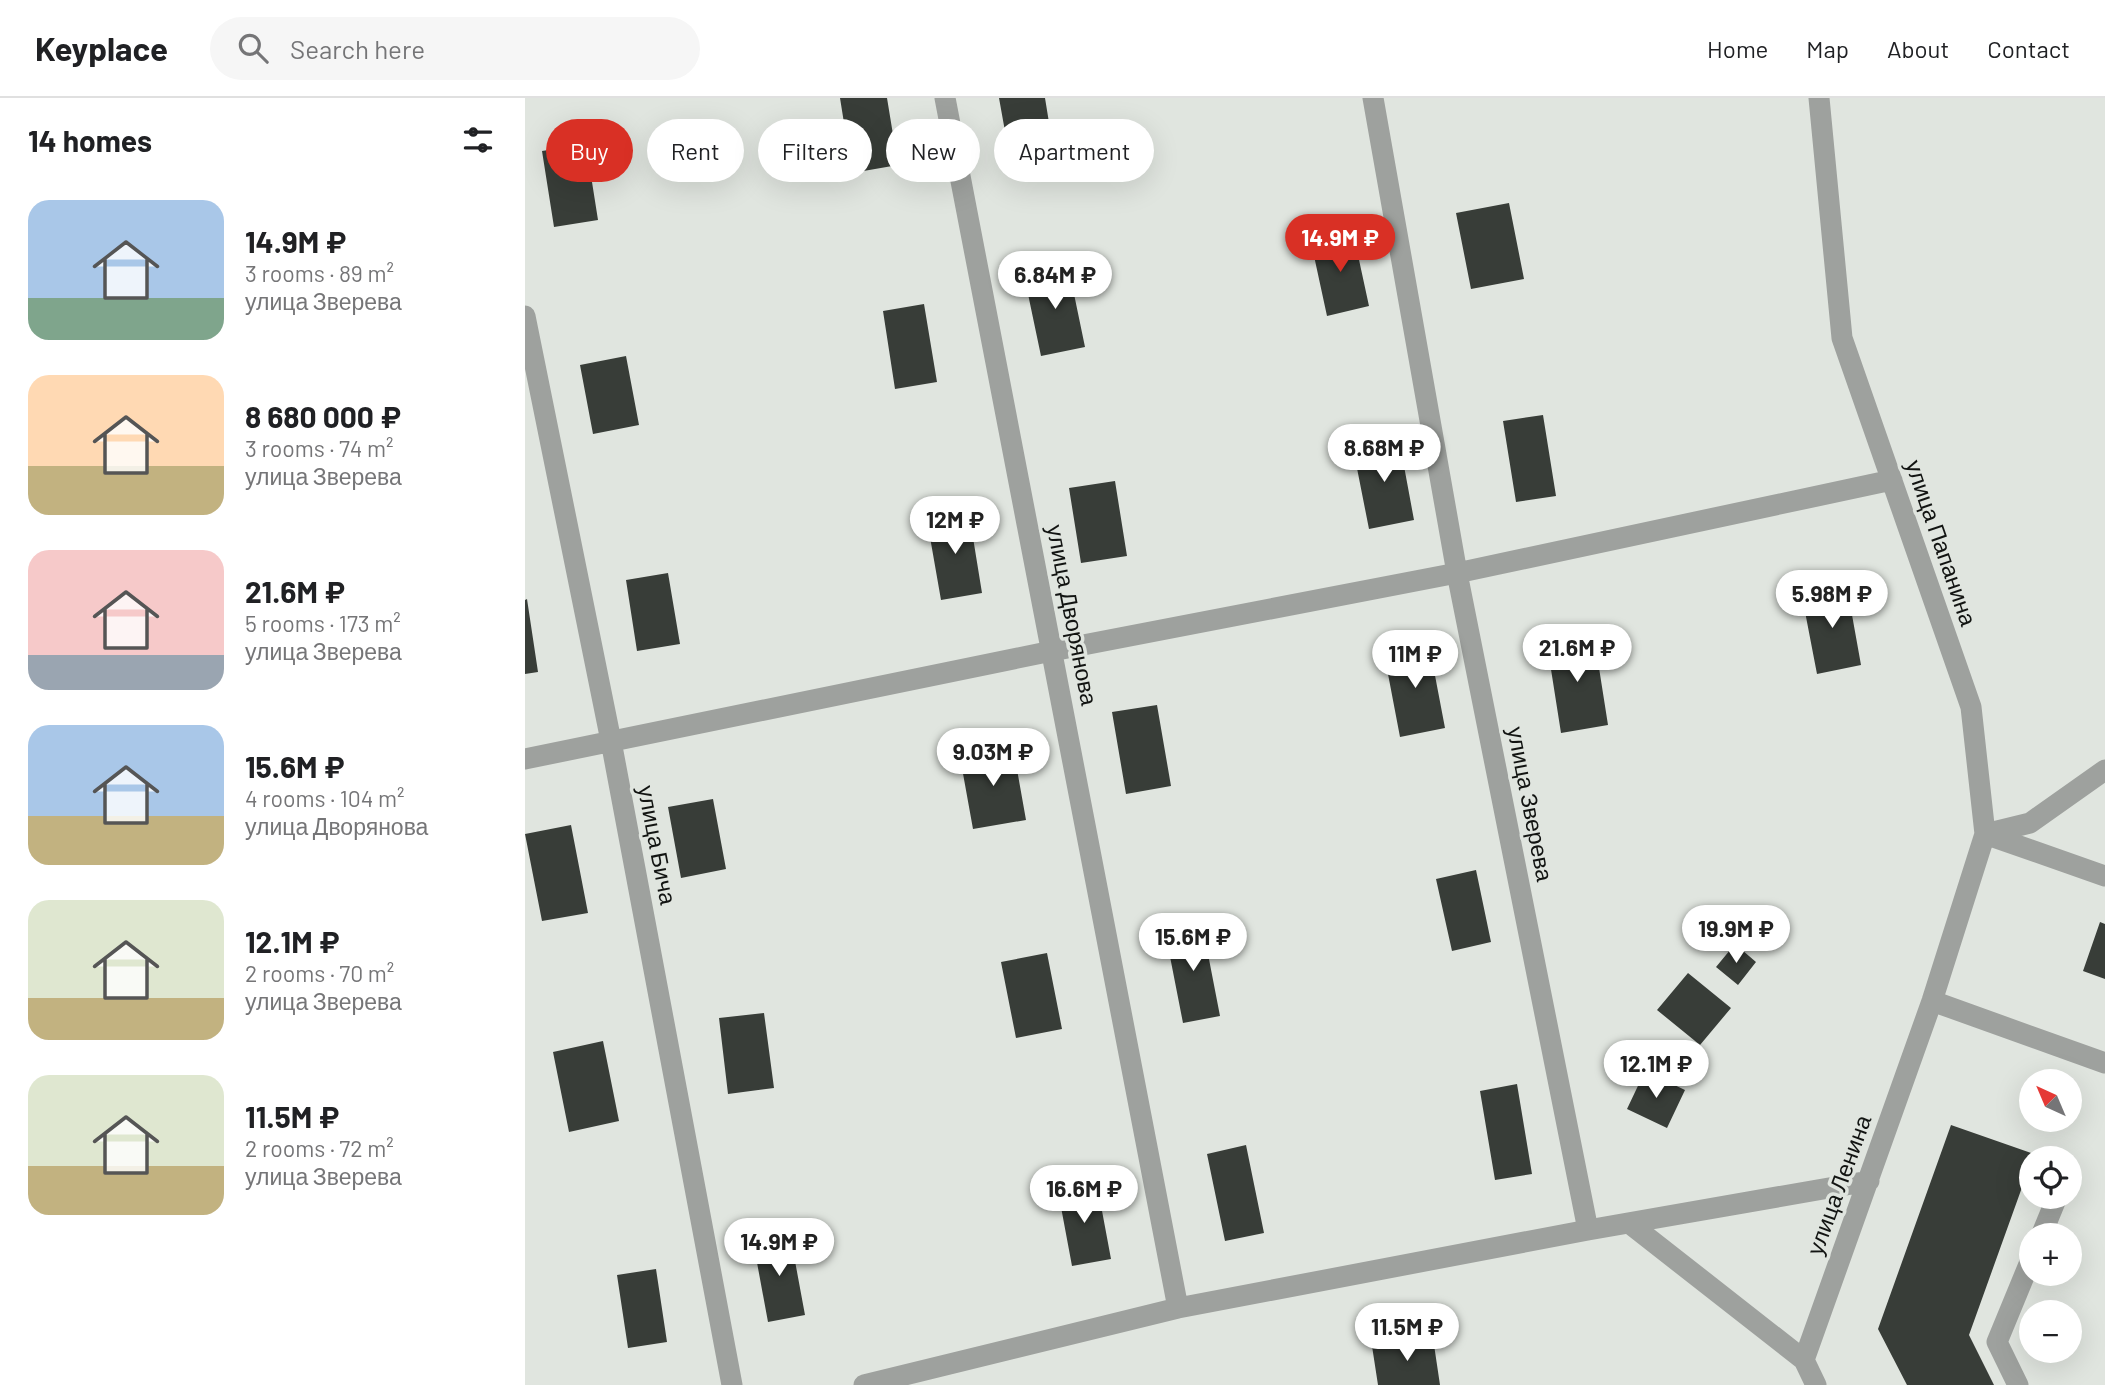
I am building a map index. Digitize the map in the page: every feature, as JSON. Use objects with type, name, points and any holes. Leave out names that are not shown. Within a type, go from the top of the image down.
[{"type":"street","name":"улица Дворянова","points":[[946,98],[1178,1308]]},
{"type":"street","name":"улица Зверева","points":[[1373,98],[1457,573],[1588,1230]]},
{"type":"street","name":"улица Папанина","points":[[1819,98],[1842,338],[1971,707],[1985,834],[1932,1000]]},
{"type":"street","name":"улица Бича","points":[[525,316],[611,741],[732,1385]]},
{"type":"street","points":[[525,759],[1052,650],[1457,573],[1892,480]]},
{"type":"street","points":[[1985,834],[2030,823],[2105,771]]},
{"type":"street","points":[[1985,834],[2105,876]]},
{"type":"street","points":[[1932,1000],[2105,1063]]},
{"type":"street","name":"улица Ленина","points":[[1804,1360],[1932,1000]]},
{"type":"street","points":[[864,1385],[1178,1308],[1588,1230],[1869,1181]]},
{"type":"street","points":[[1629,1223],[1804,1360],[1816,1385]]},
{"type":"street","points":[[2018,1385],[1997,1342],[2020,1286]]},
{"type":"building","points":[[840,98],[887,98],[890,119],[886,119],[886,167],[872,170],[872,119],[843,119]]},
{"type":"building","points":[[999,98],[1045,98],[1048,119],[1003,119]]},
{"type":"building","points":[[546,150],[546,176],[542,151]]},
{"type":"building","points":[[547,182],[592,182],[598,220],[554,227]]},
{"type":"building","points":[[1509,203],[1524,279],[1471,289],[1456,213]]},
{"type":"building","points":[[1353,232],[1369,306],[1327,316],[1311,242]]},
{"type":"building","points":[[1068,265],[1085,347],[1041,356],[1024,275]]},
{"type":"building","points":[[924,304],[937,382],[895,389],[883,311]]},
{"type":"building","points":[[626,356],[639,425],[593,434],[580,365]]},
{"type":"building","points":[[1543,415],[1556,496],[1516,502],[1503,421]]},
{"type":"building","points":[[1399,439],[1414,520],[1369,529],[1353,448]]},
{"type":"building","points":[[1115,481],[1127,556],[1081,563],[1069,488]]},
{"type":"building","points":[[969,513],[982,593],[941,600],[927,520]]},
{"type":"building","points":[[668,573],[680,644],[637,651],[626,580]]},
{"type":"building","points":[[1847,587],[1861,665],[1817,674],[1802,596]]},
{"type":"building","points":[[527,599],[538,672],[525,674],[525,600]]},
{"type":"building","points":[[1594,636],[1608,725],[1561,733],[1547,644]]},
{"type":"building","points":[[1429,644],[1445,728],[1400,737],[1384,653]]},
{"type":"building","points":[[1157,705],[1171,786],[1126,794],[1112,712]]},
{"type":"building","points":[[1013,747],[1026,820],[973,829],[960,757]]},
{"type":"building","points":[[713,799],[726,869],[681,878],[668,807]]},
{"type":"building","points":[[571,825],[588,913],[542,921],[525,834]]},
{"type":"building","points":[[1476,870],[1491,942],[1452,951],[1436,879]]},
{"type":"building","points":[[2100,922],[2105,924],[2105,979],[2083,971]]},
{"type":"building","points":[[1202,923],[1220,1016],[1183,1023],[1165,931]]},
{"type":"building","points":[[1735,944],[1756,962],[1738,985],[1716,967]]},
{"type":"building","points":[[1047,953],[1062,1029],[1016,1038],[1001,962]]},
{"type":"building","points":[[1688,973],[1731,1008],[1700,1045],[1657,1010]]},
{"type":"building","points":[[764,1013],[774,1088],[728,1094],[719,1018]]},
{"type":"building","points":[[603,1041],[619,1121],[569,1132],[553,1052]]},
{"type":"building","points":[[1645,1071],[1685,1090],[1667,1128],[1627,1109]]},
{"type":"building","points":[[1517,1084],[1532,1174],[1495,1180],[1480,1091]]},
{"type":"building","points":[[1951,1125],[2019,1149],[2019,1196],[1969,1335],[1994,1385],[1907,1385],[1878,1329]]},
{"type":"building","points":[[1246,1145],[1264,1233],[1225,1241],[1207,1154]]},
{"type":"building","points":[[1097,1184],[1111,1259],[1072,1266],[1058,1191]]},
{"type":"building","points":[[790,1234],[805,1315],[768,1322],[753,1241]]},
{"type":"building","points":[[656,1269],[667,1342],[628,1348],[617,1275]]},
{"type":"building","points":[[1433,1338],[1440,1385],[1378,1385],[1372,1346]]}]
